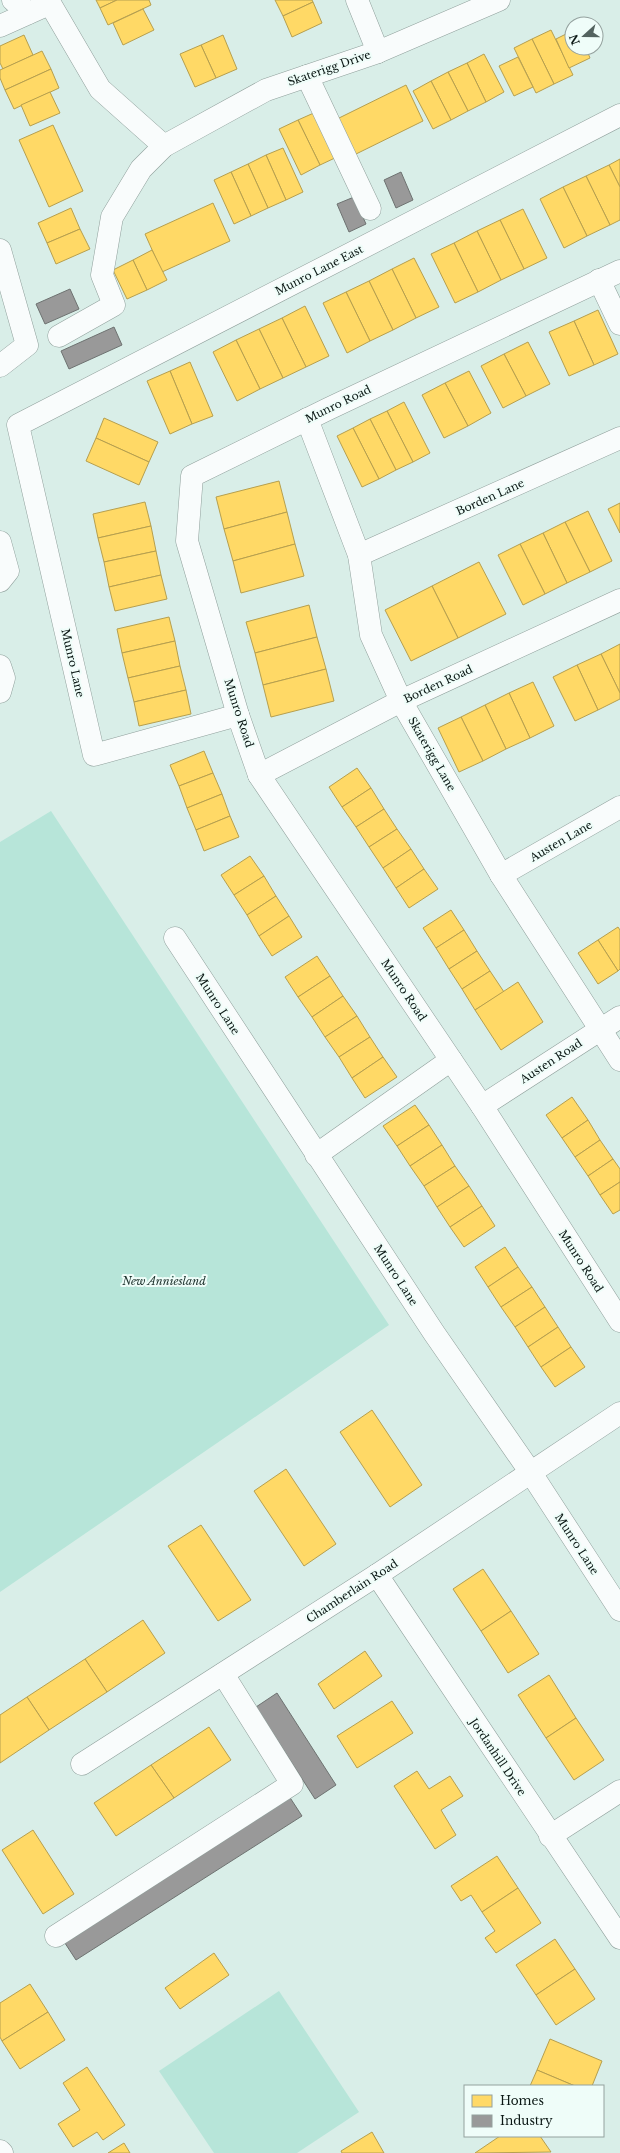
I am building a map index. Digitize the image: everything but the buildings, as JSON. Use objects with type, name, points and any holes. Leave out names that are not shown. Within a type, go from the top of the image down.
[{"type":"street","points":[[358,0],[378,52]]},
{"type":"street","name":"Skaterigg Drive","points":[[59,336],[114,305],[102,275],[112,217],[141,169],[164,146],[266,90],[378,52],[499,0]]},
{"type":"street","points":[[0,26],[20,7],[48,2],[100,89],[164,146]]},
{"type":"street","points":[[307,76],[370,209]]},
{"type":"street","name":"Munro Lane East","points":[[18,425],[620,115]]},
{"type":"street","points":[[0,250],[27,345],[0,366]]},
{"type":"street","name":"Munro Road","points":[[620,271],[307,419],[192,476],[187,541],[238,715],[259,776],[482,1106],[620,1321]]},
{"type":"street","points":[[599,280],[620,324]]},
{"type":"street","name":"Skaterigg Lane","points":[[307,419],[359,555],[371,635],[401,701],[502,875],[599,1030],[620,1060]]},
{"type":"street","name":"Munro Lane","points":[[18,425],[94,755],[238,715]]},
{"type":"street","name":"Borden Lane","points":[[359,555],[620,438]]},
{"type":"street","points":[[0,542],[8,571],[0,581]]},
{"type":"street","name":"Borden Road","points":[[259,776],[401,701],[620,600]]},
{"type":"street","points":[[0,666],[4,678],[0,692]]},
{"type":"street","name":"Austen Lane","points":[[502,875],[620,807]]},
{"type":"street","name":"Munro Lane","points":[[175,938],[316,1155],[434,1333],[531,1472],[620,1610]]},
{"type":"street","name":"Austen Road","points":[[482,1106],[620,1017]]},
{"type":"street","points":[[316,1155],[451,1060]]},
{"type":"street","name":"Chamberlain Road","points":[[82,1764],[377,1575],[620,1413]]},
{"type":"street","name":"Jordanhill Drive","points":[[377,1575],[550,1836],[620,1938]]},
{"type":"street","points":[[56,1936],[292,1784],[223,1674]]},
{"type":"street","points":[[550,1836],[620,1791]]},
{"type":"green space","name":"New Anniesland","points":[[51,811],[389,1325],[0,1592],[0,842]]},
{"type":"green space","points":[[279,1991],[359,2112],[297,2153],[214,2153],[159,2071]]}]
